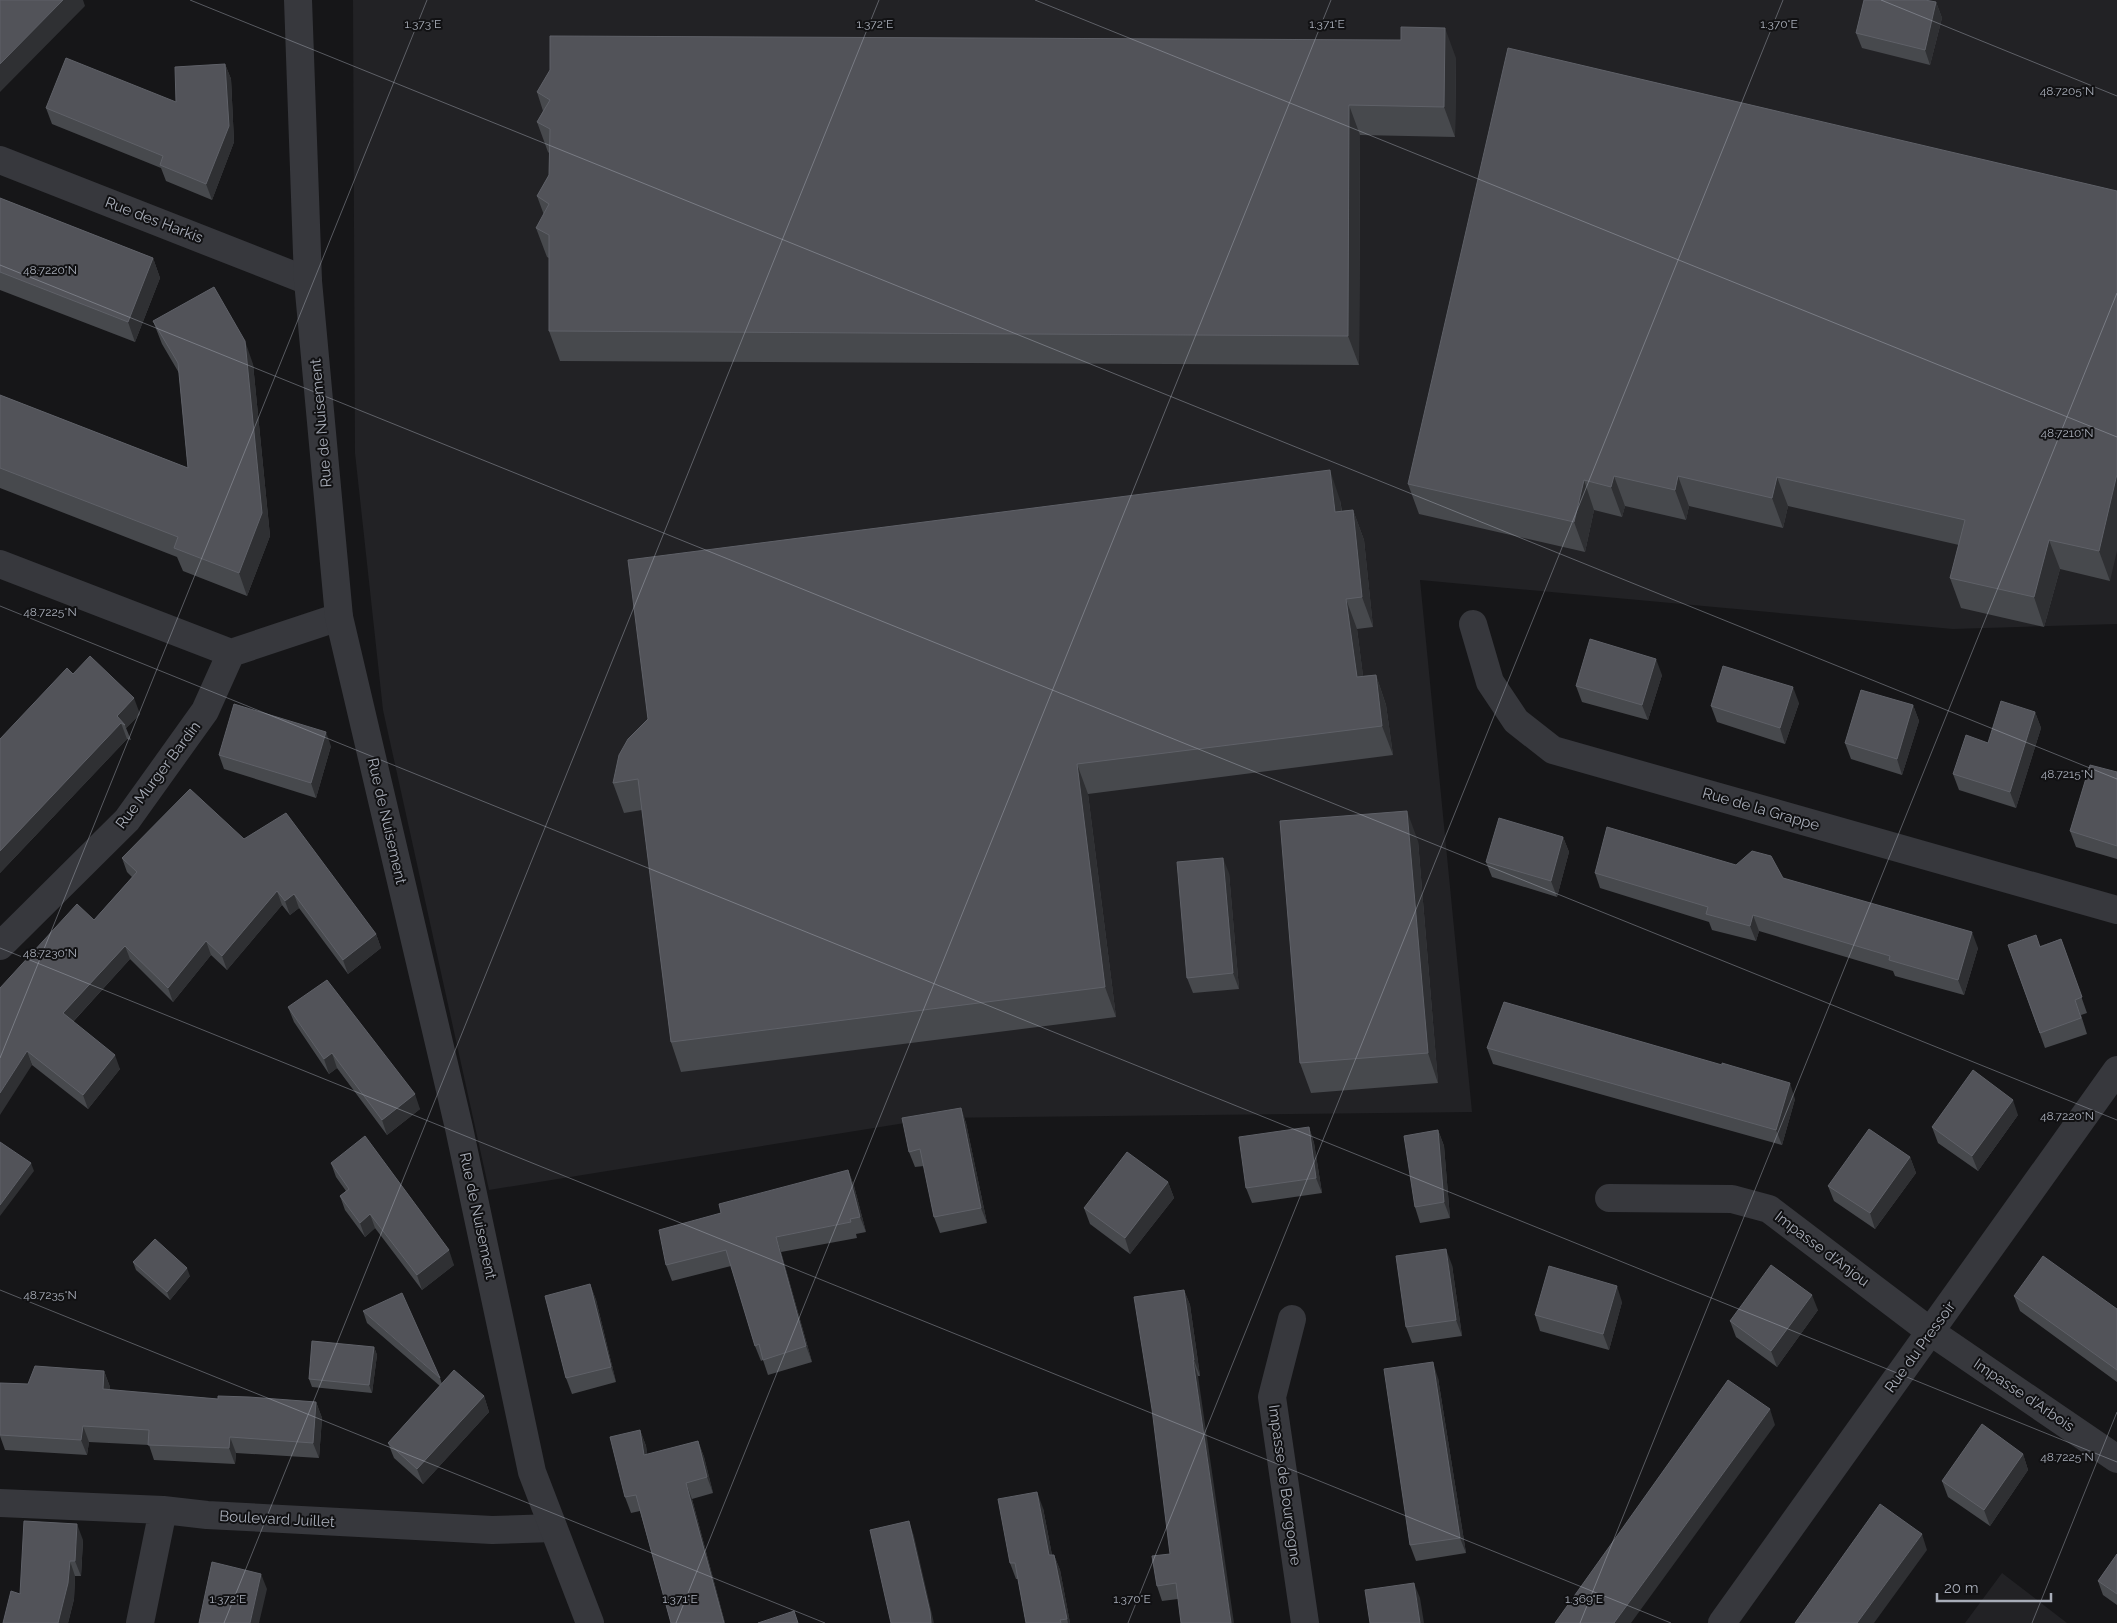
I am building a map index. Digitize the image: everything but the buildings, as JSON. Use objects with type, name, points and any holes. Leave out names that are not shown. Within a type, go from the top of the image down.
[{"type":"street","name":"Rue de Nuisement","points":[[298,0],[308,281],[338,617],[459,1128],[532,1472],[590,1623]]},
{"type":"street","name":"Rue des Harkis","points":[[0,160],[308,281]]},
{"type":"street","points":[[0,564],[231,653],[338,617]]},
{"type":"street","name":"Rue de la Grappe","points":[[1473,624],[1490,682],[1516,721],[1553,750],[2117,910]]},
{"type":"street","name":"Rue Murger Bardin","points":[[0,946],[127,820],[205,711],[231,653]]},
{"type":"street","name":"Rue du Pressoir","points":[[1722,1623],[1932,1332],[2117,1070]]},
{"type":"street","name":"Impasse d'Anjou","points":[[1609,1198],[1732,1199],[1769,1209],[1932,1332]]},
{"type":"street","name":"Impasse de Bourgogne","points":[[1292,1319],[1272,1396],[1305,1623]]},
{"type":"street","name":"Impasse d'Arbois","points":[[1932,1332],[2117,1459]]},
{"type":"street","name":"Boulevard Juillet","points":[[0,1503],[164,1510],[207,1516],[492,1530],[553,1528]]},
{"type":"street","points":[[140,1623],[164,1510]]},
{"type":"shaded area","points":[[353,0],[2117,0],[2117,624],[1953,629],[1420,580],[1472,1112],[936,1118],[489,1190],[383,710],[355,453]]},
{"type":"shaded area","points":[[2002,1573],[2067,1623],[1965,1623]]}]
